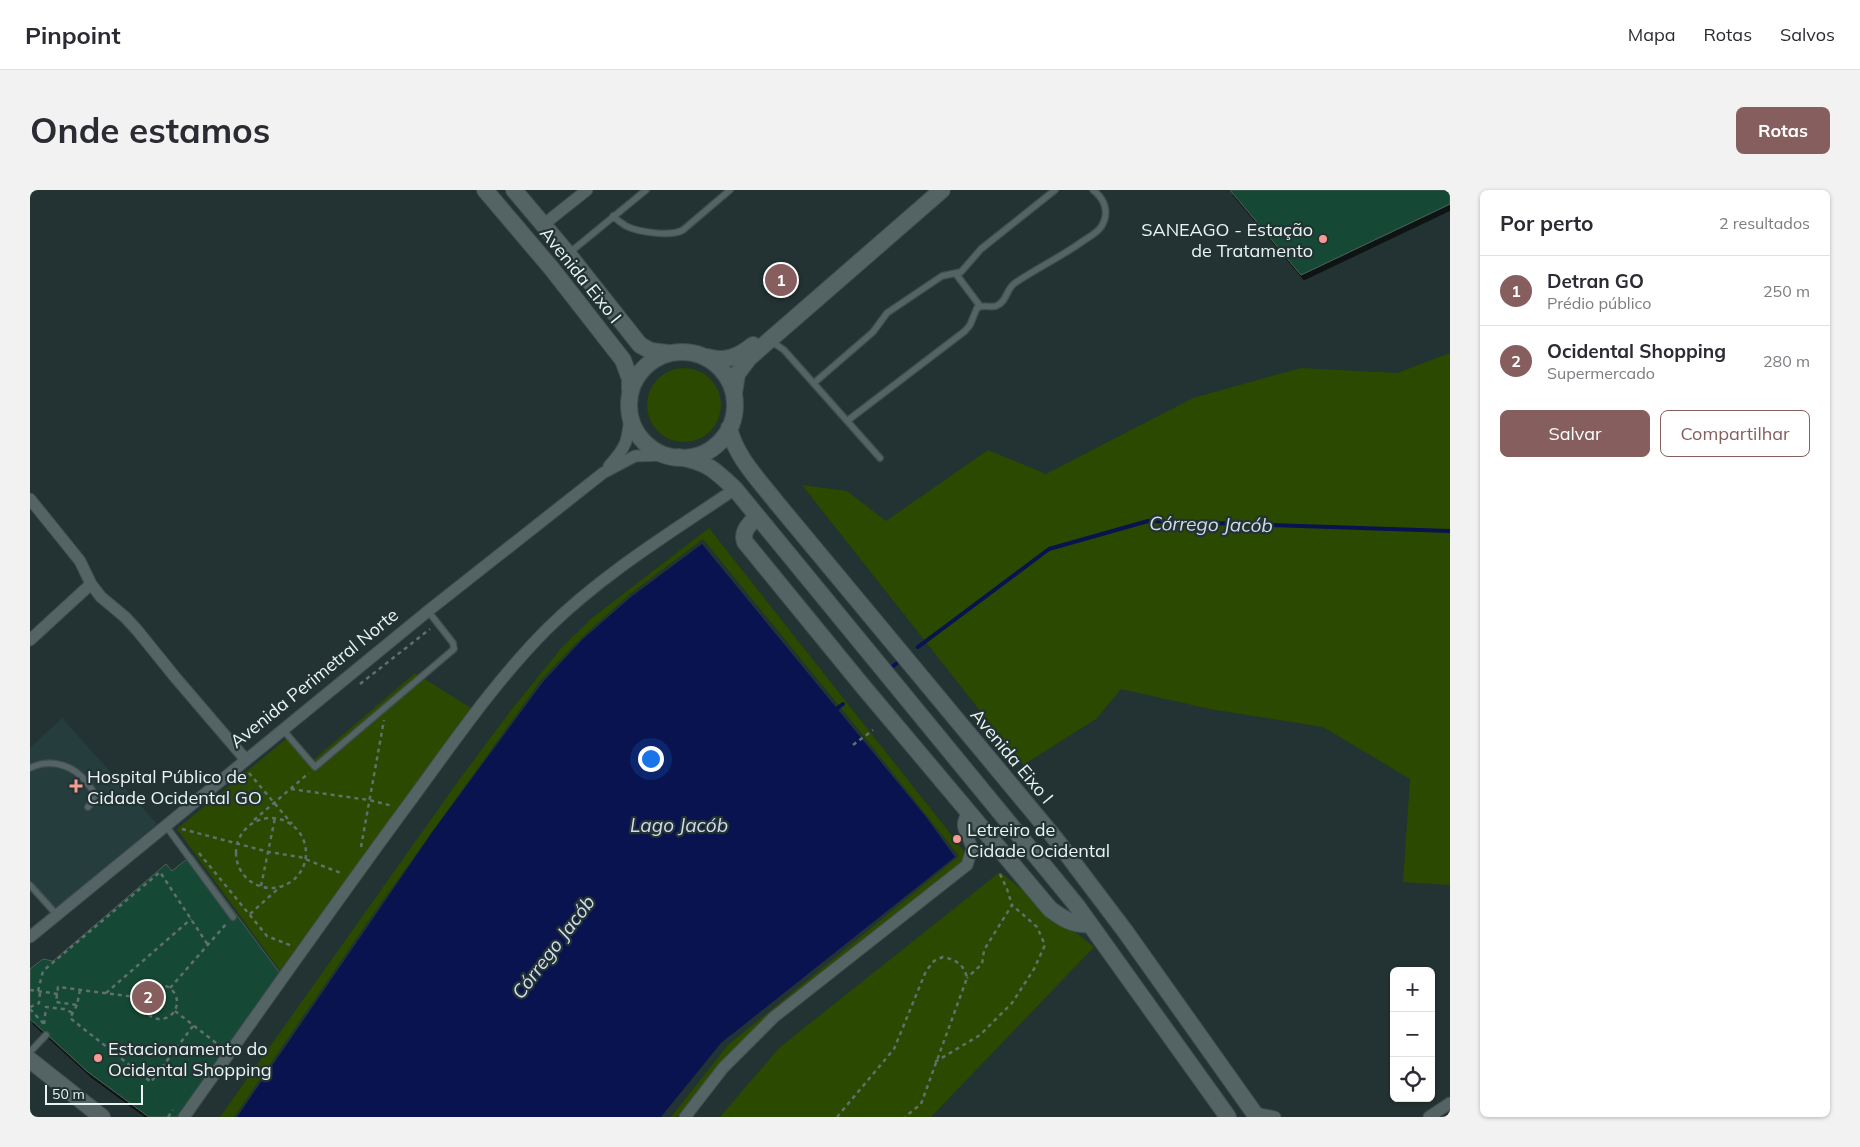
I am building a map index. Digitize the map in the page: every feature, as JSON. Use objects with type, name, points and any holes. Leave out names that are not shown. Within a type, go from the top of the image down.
[{"type":"main road","name":"Avenida Eixo I","points":[[485,190],[552,269],[623,360],[630,379],[630,392]]},
{"type":"main road","name":"Avenida Eixo I","points":[[514,190],[568,254],[640,345],[652,351],[668,353]]},
{"type":"main road","points":[[942,190],[816,300],[766,339],[737,357],[726,360],[686,352],[668,353],[646,365],[636,377],[630,392],[630,414],[635,433],[654,451],[705,463],[735,489],[1077,906],[1228,1117]]},
{"type":"main road","points":[[673,456],[692,456],[704,453],[722,438],[729,428],[734,412],[735,382],[742,366],[766,339]]},
{"type":"main road","points":[[703,356],[724,372],[734,395]]},
{"type":"main road","name":"Avenida Eixo I","points":[[729,428],[732,439],[743,460],[776,502],[1054,837],[1097,892],[1256,1115]]},
{"type":"main road","points":[[757,516],[745,529],[743,535],[745,542],[867,692],[1050,909],[1068,921],[1083,925],[1090,924]]},
{"type":"main road","points":[[30,1060],[102,1117]]},
{"type":"street","points":[[543,225],[586,190]]},
{"type":"street","name":"Avenida Perimetral Norte","points":[[30,937],[243,762],[284,731],[428,611],[603,473],[622,452],[627,443],[630,414]]},
{"type":"street","name":"Avenida Perimetral Norte","points":[[603,473],[635,456],[673,456]]},
{"type":"street","points":[[184,1117],[355,876],[510,669],[547,629],[611,572],[735,489]]},
{"type":"street","points":[[30,500],[80,561],[101,597],[138,630],[243,762]]},
{"type":"street","points":[[30,640],[92,584]]},
{"type":"street","points":[[684,1117],[723,1068],[774,1017],[967,865],[972,849],[970,840],[964,831],[963,823],[969,812]]},
{"type":"street","points":[[1429,1117],[1450,1104]]},
{"type":"street","points":[[1256,1115],[1275,1117]]},
{"type":"lane","points":[[568,254],[646,190]]},
{"type":"lane","points":[[613,216],[633,229],[675,233],[683,230],[730,190]]},
{"type":"lane","points":[[814,383],[873,332],[887,313],[942,276],[956,274],[965,268],[981,249],[1055,190]]},
{"type":"lane","points":[[847,420],[965,331],[970,325],[975,311],[980,306],[996,306],[1004,301],[1012,285],[1065,255],[1096,232],[1101,227],[1106,210],[1101,196],[1093,190]]},
{"type":"lane","points":[[956,274],[980,306]]},
{"type":"lane","points":[[766,339],[784,350],[880,458]]},
{"type":"lane","points":[[284,731],[315,767],[454,648],[428,611]]},
{"type":"lane","points":[[30,768],[39,764],[58,764],[73,769],[84,778],[93,790],[94,800],[88,806]]},
{"type":"lane","points":[[169,823],[189,857],[233,917]]},
{"type":"lane","points":[[30,886],[57,915]]},
{"type":"lane","points":[[30,1052],[46,1035]]},
{"type":"path","points":[[169,823],[182,830],[269,852],[300,857],[355,876],[386,707]]},
{"type":"path","points":[[853,745],[873,730]]},
{"type":"path","points":[[243,762],[302,838],[306,852],[305,860],[296,876],[281,886],[250,914]]},
{"type":"path","points":[[281,886],[260,886],[252,882],[240,869],[236,860],[237,843],[247,827],[315,767]]},
{"type":"path","points":[[291,789],[369,800],[404,809]]},
{"type":"path","points":[[247,827],[255,821],[265,818],[275,818],[293,826]]},
{"type":"path","points":[[260,886],[275,818]]},
{"type":"path","points":[[193,846],[271,939],[303,950]]},
{"type":"path","points":[[935,1062],[980,1035],[1012,1002],[1034,969],[1045,945],[1037,927],[1012,905],[1007,889],[995,868]]},
{"type":"path","points":[[73,1013],[46,1007],[44,1024],[30,1008],[37,1005],[43,971],[160,872],[208,944]]},
{"type":"path","points":[[905,1117],[921,1104],[967,978],[982,964],[984,950],[1012,905]]},
{"type":"path","points":[[106,993],[191,919]]},
{"type":"path","points":[[170,988],[226,924]]},
{"type":"path","points":[[837,1117],[894,1049],[926,972],[934,961],[943,957],[955,960],[965,971],[967,978]]},
{"type":"path","points":[[156,985],[170,988],[176,995],[175,1011],[166,1018],[155,1018],[146,1012],[143,1007],[143,998],[147,991],[156,985]]},
{"type":"path","points":[[78,1005],[56,1002],[58,987],[143,998]]},
{"type":"path","points":[[30,990],[58,994]]},
{"type":"path","points":[[80,990],[78,1005],[70,1018],[151,1082],[193,1026]]},
{"type":"path","points":[[175,1011],[220,1046]]},
{"type":"shaded area","name":"Hospital Público de Cidade Ocidental GO","points":[[62,718],[157,824],[55,909],[30,882],[30,748]]},
{"type":"green space","points":[[1450,353],[1450,885],[1403,882],[1410,779],[1323,727],[1210,709],[1121,689],[1096,719],[1023,765],[802,485],[847,491],[886,521],[988,450],[1046,474],[1193,398],[1301,368],[1397,373]]},
{"type":"green space","points":[[684,368],[705,374],[715,384],[721,405],[715,426],[705,436],[684,442],[663,436],[653,426],[647,405],[653,384],[663,374]]},
{"type":"green space","points":[[709,528],[964,851],[965,861],[733,1050],[677,1117],[671,1117],[728,1045],[959,856],[703,539],[630,594],[581,638],[541,680],[371,917],[234,1117],[220,1117],[459,780],[512,709],[563,646],[592,618]]},
{"type":"green space","points":[[415,673],[471,708],[283,975],[177,829],[286,739],[312,761]]},
{"type":"green space","points":[[1000,872],[1094,947],[931,1117],[720,1117],[779,1048]]},
{"type":"water","name":"Lago Jacób","points":[[702,544],[926,817],[955,857],[721,1043],[661,1117],[237,1117],[433,831],[543,682],[582,640],[631,597]]},
{"type":"building","name":"SANEAGO - Estação de Tratamento","points":[[1230,190],[1450,190],[1450,204],[1301,275]]},
{"type":"building","points":[[192,855],[282,976],[179,1117],[149,1117],[88,1072],[30,1019],[30,969],[43,959],[53,961],[166,864],[172,871]]},
{"type":"waterway","name":"Córrego Jacób","points":[[918,647],[1049,549],[1148,521],[1450,531]]},
{"type":"waterway","points":[[893,666],[897,663]]},
{"type":"waterway","name":"Córrego Jacób","points":[[835,710],[843,704]]},
{"type":"place","name":"SANEAGO - Estação de Tratamento","points":[[1323,239]]},
{"type":"place","name":"Detran GO","points":[[781,280]]},
{"type":"place","name":"Hospital Público de Cidade Ocidental GO","points":[[76,786]]},
{"type":"place","name":"Letreiro de Cidade Ocidental","points":[[957,839]]},
{"type":"place","name":"Ocidental Shopping","points":[[148,997]]},
{"type":"place","name":"Estacionamento do Ocidental Shopping","points":[[98,1058]]}]
